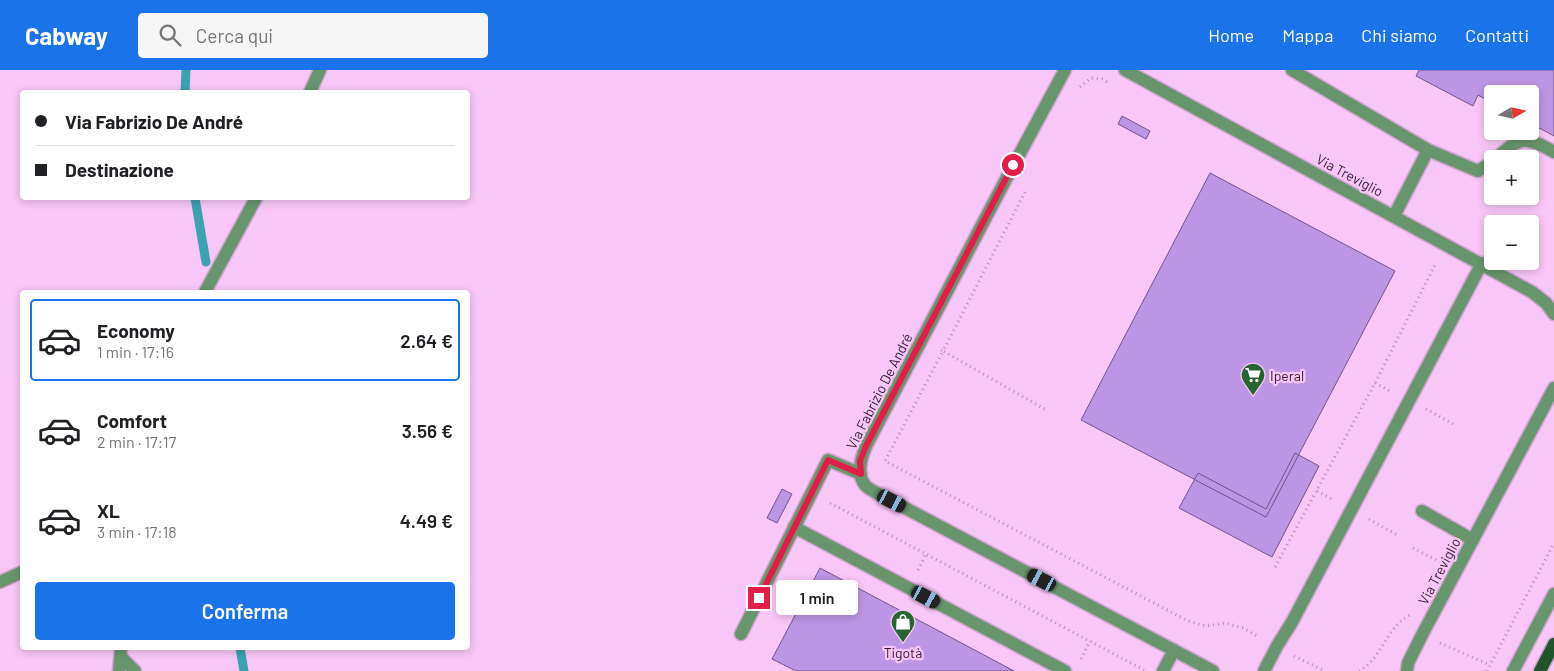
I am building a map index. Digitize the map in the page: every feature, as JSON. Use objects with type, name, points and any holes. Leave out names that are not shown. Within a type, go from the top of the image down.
[{"type":"main road","points":[[1540,671],[1554,644]]},
{"type":"street","points":[[311,90],[320,70]]},
{"type":"street","name":"Via Fabrizio De André","points":[[861,474],[860,461],[866,446],[1004,181],[1065,70]]},
{"type":"street","name":"Via Treviglio","points":[[1125,70],[1482,263],[1532,292],[1546,303],[1554,314]]},
{"type":"street","points":[[1292,70],[1428,150],[1478,171],[1484,167]]},
{"type":"street","points":[[1505,150],[1523,140],[1538,143],[1554,152]]},
{"type":"street","points":[[1394,216],[1428,150]]},
{"type":"street","points":[[206,290],[255,200]]},
{"type":"street","points":[[1264,671],[1292,622],[1482,263]]},
{"type":"street","name":"Via Treviglio","points":[[1405,668],[1554,388]]},
{"type":"street","points":[[741,634],[828,460],[861,474],[865,485],[875,492],[1213,671]]},
{"type":"street","points":[[1422,511],[1473,540]]},
{"type":"street","points":[[794,527],[1065,671]]},
{"type":"street","points":[[0,582],[20,573]]},
{"type":"street","points":[[1513,671],[1554,594]]},
{"type":"street","points":[[1163,671],[1174,650]]},
{"type":"street","points":[[118,671],[121,652]]},
{"type":"street","points":[[121,652],[136,671]]},
{"type":"path","points":[[1076,95],[1080,87],[1090,78],[1102,79],[1110,84]]},
{"type":"path","points":[[1025,191],[885,461],[1188,621],[1205,626],[1226,623],[1243,628],[1260,637]]},
{"type":"path","points":[[1275,567],[1375,383],[1438,260]]},
{"type":"path","points":[[922,340],[1048,411]]},
{"type":"path","points":[[1375,383],[1395,393]]},
{"type":"path","points":[[1421,407],[1454,425]]},
{"type":"path","points":[[1317,491],[1338,502]]},
{"type":"path","points":[[812,493],[1147,671]]},
{"type":"path","points":[[1367,518],[1397,534]]},
{"type":"path","points":[[1487,671],[1554,543]]},
{"type":"path","points":[[1359,671],[1368,666],[1400,620]]},
{"type":"path","points":[[1079,664],[1090,641]]},
{"type":"path","points":[[1440,643],[1490,665]]},
{"type":"path","points":[[1289,654],[1325,671]]},
{"type":"building","points":[[1419,70],[1554,70],[1554,136],[1539,128],[1539,85],[1484,85],[1484,98],[1478,95],[1473,106],[1416,76]]},
{"type":"building","points":[[1122,116],[1150,131],[1146,139],[1118,124]]},
{"type":"building","points":[[1210,173],[1395,271],[1266,517],[1081,420]]},
{"type":"building","points":[[1295,453],[1319,466],[1272,557],[1179,508],[1198,473],[1266,509]]},
{"type":"building","points":[[782,489],[792,494],[777,523],[767,518]]},
{"type":"building","points":[[820,568],[1014,671],[796,671],[772,659]]},
{"type":"waterway","points":[[185,90],[186,70]]},
{"type":"waterway","points":[[195,200],[206,262]]},
{"type":"waterway","points":[[240,650],[244,671]]},
{"type":"place","name":"Iperal","points":[[1253,396]]},
{"type":"place","name":"Tigotà","points":[[903,643]]},
{"type":"route","points":[[759,598],[828,460],[861,474],[860,461],[866,446],[1013,165]]}]
